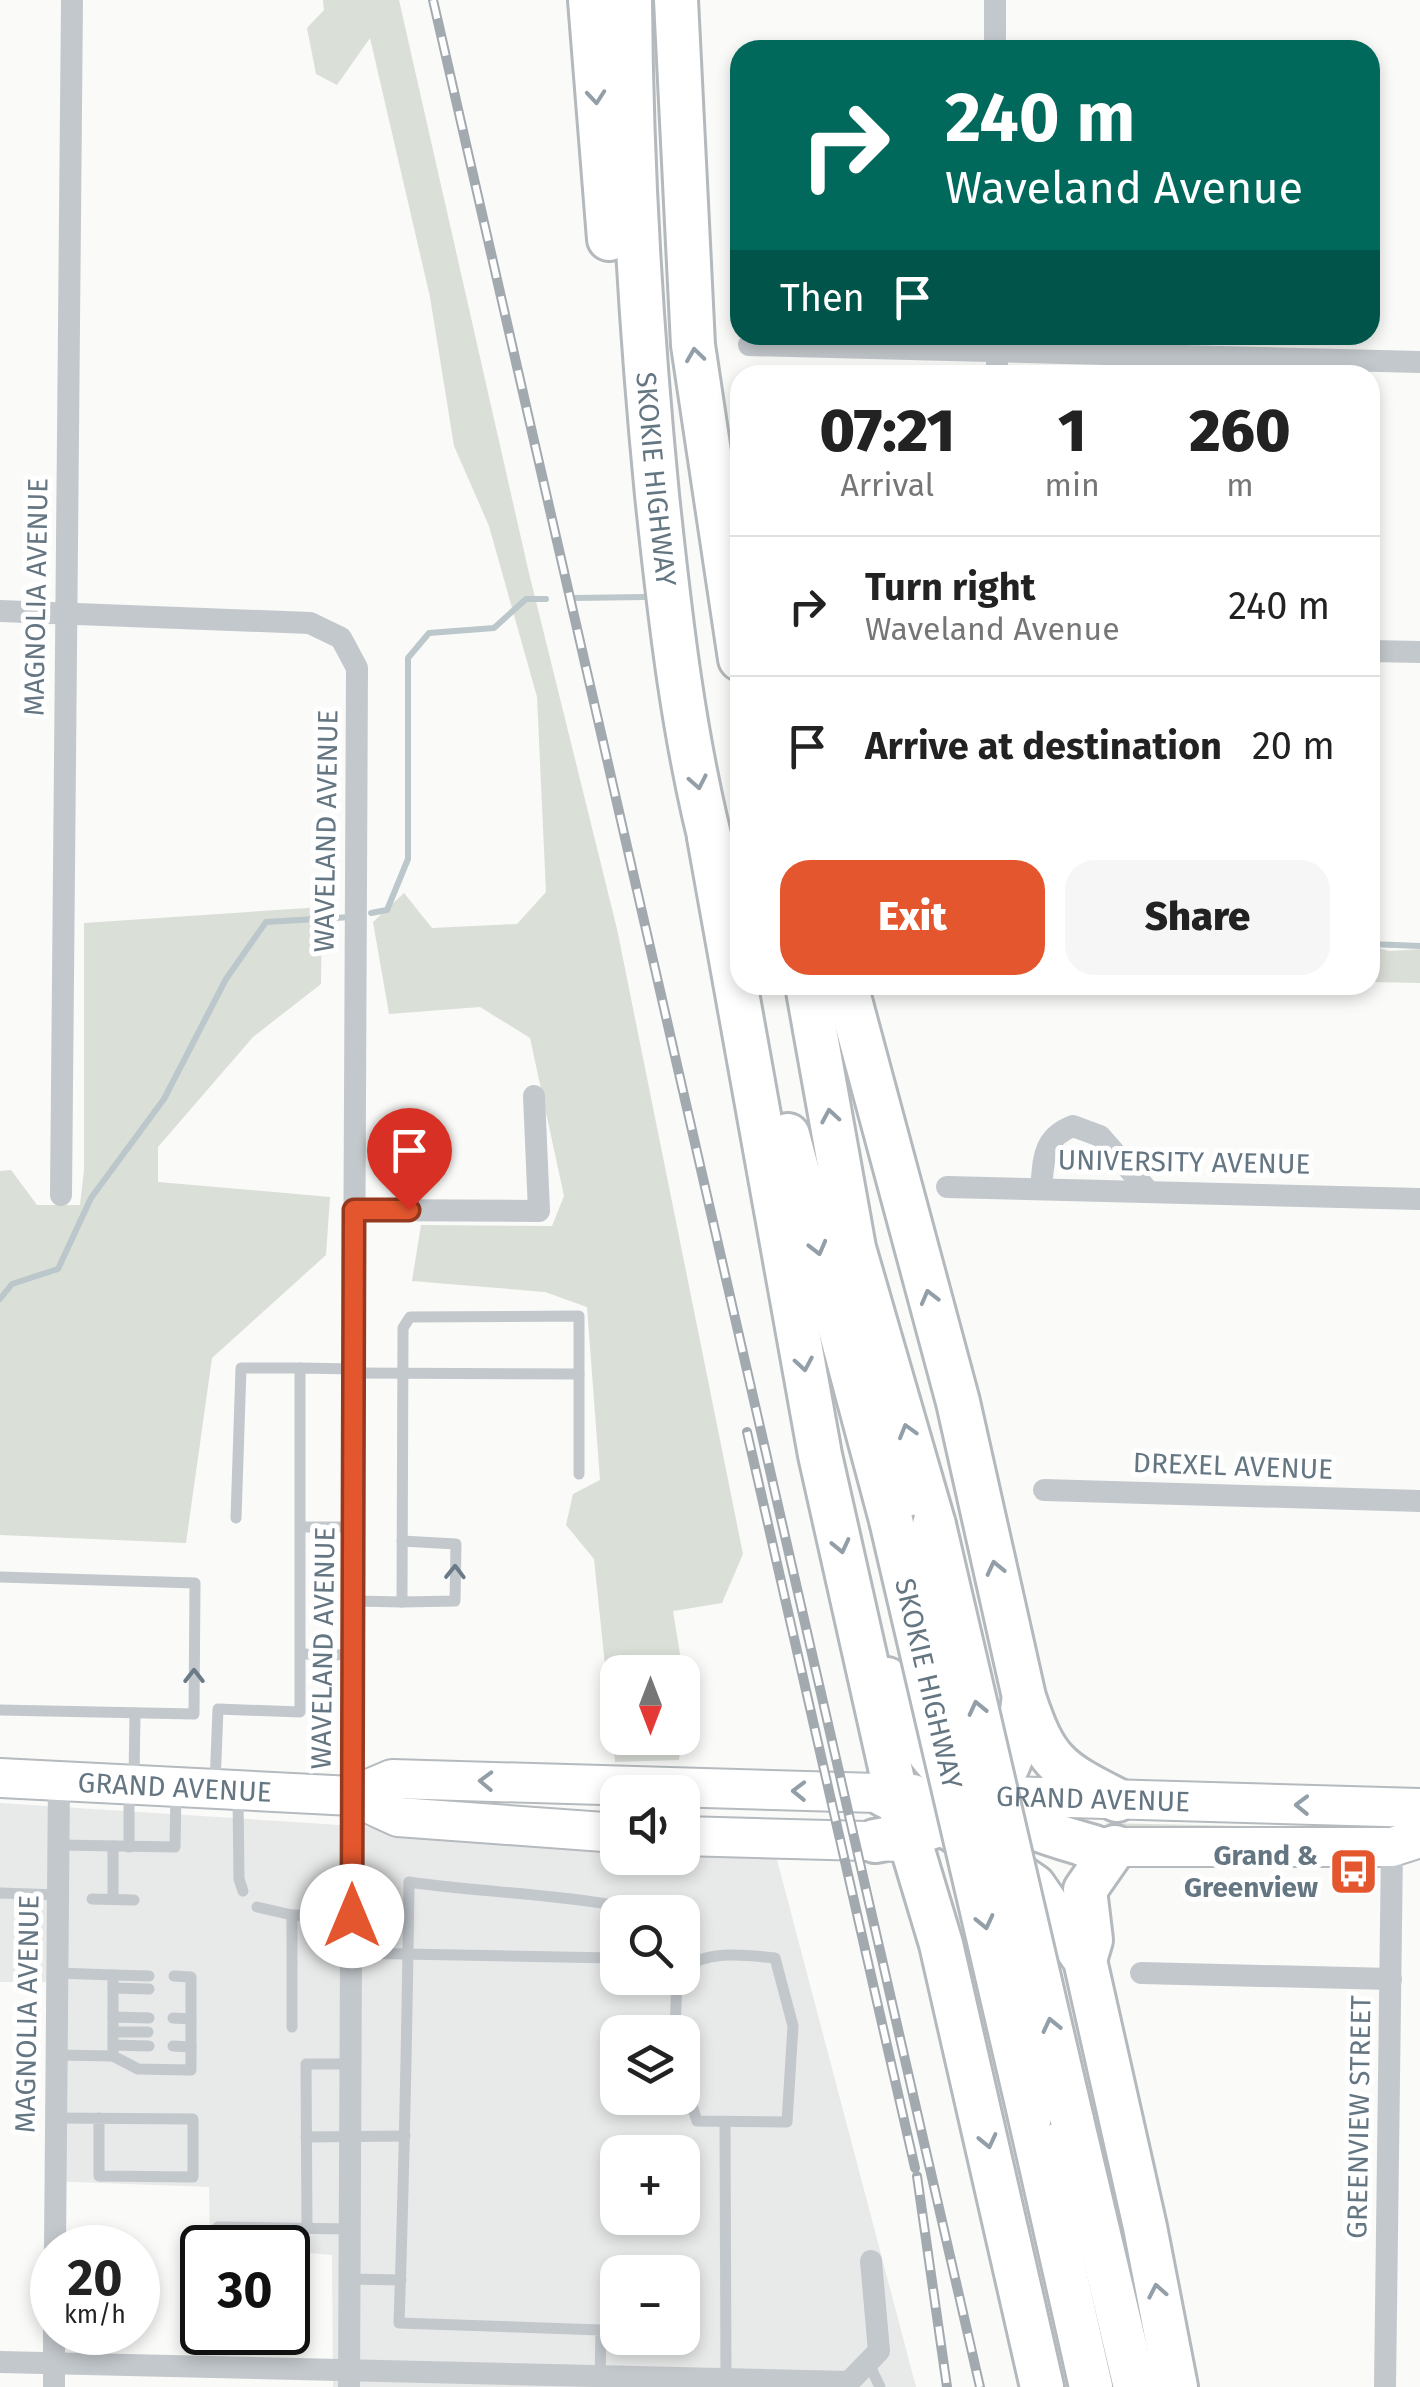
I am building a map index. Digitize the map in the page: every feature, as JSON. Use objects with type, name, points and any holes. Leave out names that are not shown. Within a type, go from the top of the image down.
[{"type":"highway","points":[[590,0],[606,212],[642,520],[687,728]]},
{"type":"highway","name":"SKOKIE HIGHWAY","points":[[630,0],[635,223],[664,565],[687,728],[730,915]]},
{"type":"highway","name":"SKOKIE HIGHWAY","points":[[676,0],[693,345],[730,591]]},
{"type":"highway","points":[[707,431],[730,530]]},
{"type":"highway","points":[[709,836],[730,953]]},
{"type":"highway","points":[[738,995],[820,1455],[862,1636],[942,1820],[941,1944],[1019,2269],[1052,2387]]},
{"type":"highway","name":"SKOKIE HIGHWAY","points":[[751,995],[891,1520],[1091,2387]]},
{"type":"highway","name":"SKOKIE HIGHWAY","points":[[809,995],[854,1248],[934,1525],[1135,2387]]},
{"type":"highway","points":[[849,995],[958,1402],[1024,1697],[1039,1743],[1059,1766],[1116,1800]]},
{"type":"highway","points":[[862,1636],[914,1732],[942,1820],[952,1883],[941,1944]]},
{"type":"highway","points":[[942,1820],[1014,1758],[1024,1697]]},
{"type":"highway","points":[[942,1820],[1055,1798]]},
{"type":"highway","points":[[942,1820],[1104,1847],[1085,1890],[1091,1940],[1085,1960]]},
{"type":"highway","points":[[942,1820],[1034,1886],[1085,1960],[1146,2227],[1176,2387]]},
{"type":"highway","points":[[1019,2269],[1042,2387]]},
{"type":"main road","name":"GRAND AVENUE","points":[[0,1778],[352,1796],[398,1817],[600,1832]]},
{"type":"main road","name":"GRAND AVENUE","points":[[352,1796],[392,1779],[942,1820]]},
{"type":"main road","name":"GRAND AVENUE","points":[[1055,1798],[1420,1808]]},
{"type":"main road","points":[[700,1835],[942,1820]]},
{"type":"main road","name":"GRAND AVENUE","points":[[1104,1847],[1406,1842]]},
{"type":"street","name":"MAGNOLIA AVENUE","points":[[61,1195],[72,0]]},
{"type":"street","points":[[995,0],[995,40]]},
{"type":"street","points":[[749,345],[1420,362]]},
{"type":"street","points":[[0,611],[66,613]]},
{"type":"street","name":"WAVELAND AVENUE","points":[[66,613],[310,623],[341,638],[357,668],[349,2379]]},
{"type":"street","points":[[1380,651],[1420,652]]},
{"type":"street","points":[[354,1210],[538,1211],[534,1096]]},
{"type":"street","points":[[1042,1189],[1046,1146],[1055,1133],[1073,1126],[1100,1136],[1149,1192]]},
{"type":"street","name":"UNIVERSITY AVENUE","points":[[947,1186],[1420,1198]]},
{"type":"street","name":"DREXEL AVENUE","points":[[1044,1490],[1420,1500]]},
{"type":"street","name":"MAGNOLIA AVENUE","points":[[55,2225],[59,1780]]},
{"type":"street","name":"GREENVIEW STREET","points":[[1385,2387],[1391,1979],[1406,1842]]},
{"type":"street","points":[[1140,1973],[1391,1979]]},
{"type":"street","points":[[0,2362],[54,2375],[849,2382],[880,2351],[870,2261]]},
{"type":"lane","points":[[402,1602],[402,1328],[410,1317],[578,1316],[579,1474]]},
{"type":"lane","points":[[236,1518],[240,1368],[578,1374]]},
{"type":"lane","points":[[243,1891],[218,1709],[300,1712],[300,1368]]},
{"type":"lane","points":[[301,1526],[355,1527]]},
{"type":"lane","points":[[355,1602],[455,1602],[456,1544],[402,1541]]},
{"type":"lane","points":[[0,1577],[195,1582],[194,1714],[0,1710]]},
{"type":"lane","points":[[301,1654],[354,1654]]},
{"type":"lane","points":[[129,1846],[135,1714]]},
{"type":"lane","points":[[59,1845],[175,1847],[176,1786]]},
{"type":"lane","points":[[113,1846],[113,1899]]},
{"type":"lane","points":[[352,1953],[408,1954],[613,1958],[613,1904],[544,1893],[469,1890],[409,1882],[408,1954],[405,2136],[400,2323],[600,2330],[600,2379]]},
{"type":"lane","points":[[0,1893],[58,1895]]},
{"type":"lane","points":[[92,1899],[134,1900]]},
{"type":"lane","points":[[257,1907],[292,1916],[352,1916]]},
{"type":"lane","points":[[292,1916],[292,2027]]},
{"type":"lane","points":[[696,2115],[698,2121],[725,2124],[787,2122],[792,2026],[775,1958],[732,1954],[700,1960]]},
{"type":"lane","points":[[58,1973],[114,1982],[150,1982]]},
{"type":"lane","points":[[114,1982],[114,2044],[138,2069],[191,2070],[191,1976],[173,1983]]},
{"type":"lane","points":[[114,2017],[149,2018]]},
{"type":"lane","points":[[172,2018],[191,2019]]},
{"type":"lane","points":[[173,2032],[191,2033]]},
{"type":"lane","points":[[57,2055],[149,2039]]},
{"type":"lane","points":[[173,2046],[191,2047]]},
{"type":"lane","points":[[307,2225],[306,2064],[351,2064]]},
{"type":"lane","points":[[56,2118],[99,2118],[193,2119],[193,2177],[99,2176],[99,2118]]},
{"type":"lane","points":[[716,2382],[725,2124]]},
{"type":"lane","points":[[306,2137],[405,2136]]},
{"type":"lane","points":[[310,2228],[350,2229]]},
{"type":"lane","points":[[350,2279],[401,2280]]},
{"type":"lane","points":[[868,2362],[880,2387]]},
{"type":"shaded area","points":[[323,0],[399,0],[528,569],[617,929],[743,1554],[722,1603],[673,1611],[680,1655],[604,1655],[594,1559],[566,1525],[573,1494],[600,1480],[587,1307],[545,1292],[412,1281],[421,1225],[552,1226],[564,1196],[530,1038],[480,1007],[389,1014],[373,922],[404,893],[432,928],[517,924],[546,892],[537,697],[489,526],[454,446],[430,297],[370,38],[337,85],[316,74],[307,28],[324,10]]},
{"type":"shaded area","points":[[322,907],[321,984],[253,1037],[158,1147],[158,1182],[330,1197],[326,1255],[212,1358],[186,1543],[0,1535],[0,1171],[11,1170],[37,1205],[80,1205],[84,1170],[84,923]]},
{"type":"shaded area","points":[[1380,949],[1420,949],[1420,983],[1380,982]]},
{"type":"shaded area","points":[[614,1755],[679,1755],[679,1760],[615,1762]]},
{"type":"shaded area","points":[[0,1803],[600,1842],[600,1875],[700,1875],[700,1848],[775,1852],[916,2387],[333,2387],[332,2255],[310,2253],[310,2225],[210,2225],[209,2187],[48,2181],[46,1982],[0,1982]]},
{"type":"shaded area","points":[[1105,1823],[1289,1827],[1289,1831],[1141,1832]]},
{"type":"waterway","points":[[573,598],[644,597]]},
{"type":"waterway","points":[[371,913],[387,910],[408,859],[408,658],[429,633],[494,628],[526,599],[546,599]]},
{"type":"waterway","points":[[0,1299],[12,1284],[58,1269],[91,1198],[164,1099],[226,979],[266,922],[351,917]]},
{"type":"waterway","points":[[1380,944],[1420,946]]},
{"type":"railway","points":[[433,0],[980,2387]]},
{"type":"railway","points":[[747,1432],[915,2168]]},
{"type":"railway","points":[[917,2176],[947,2387]]},
{"type":"place","name":"Grand & Greenview","points":[[1353,1871]]},
{"type":"route","points":[[352,1916],[354,1210],[409,1210]]}]
